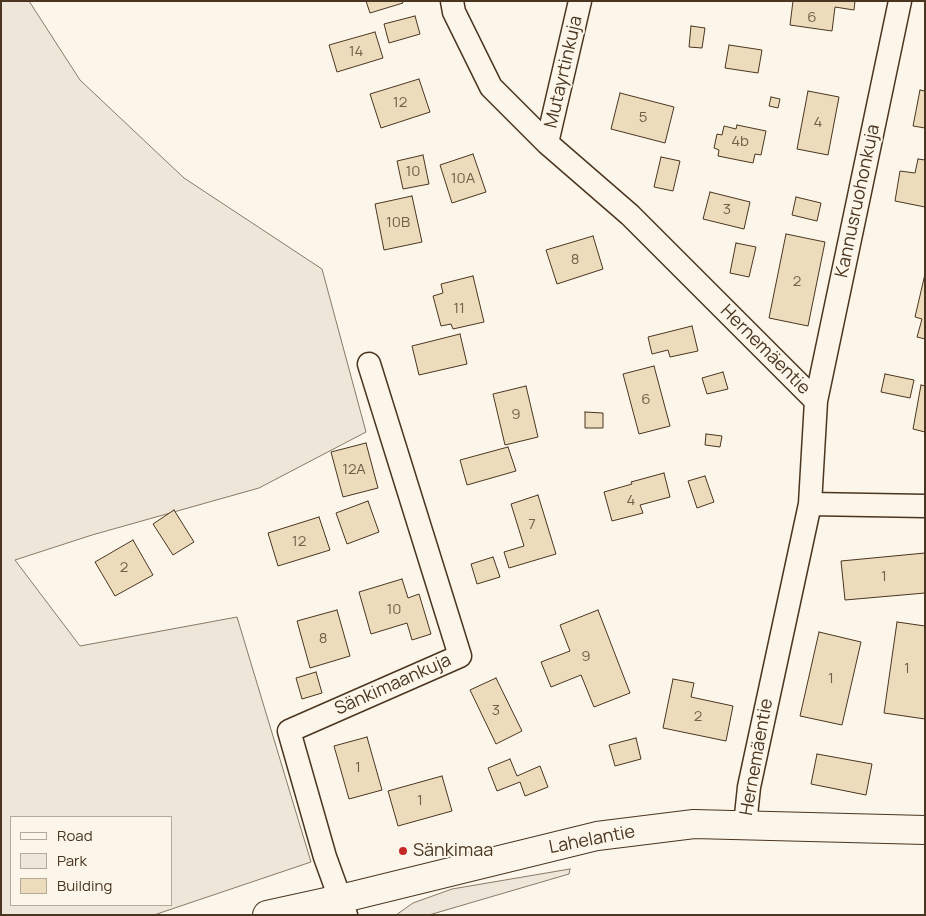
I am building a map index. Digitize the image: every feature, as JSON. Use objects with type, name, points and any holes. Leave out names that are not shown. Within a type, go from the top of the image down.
[{"type":"main road","name":"Lahelantie","points":[[267,915],[343,907],[597,836],[694,824],[925,830]]},
{"type":"street","name":"Hernemäentie","points":[[452,1],[454,12],[491,87],[547,143],[630,215],[816,401],[810,504],[748,787],[745,825]]},
{"type":"street","name":"Mutayrtinkuja","points":[[547,143],[580,1]]},
{"type":"street","name":"Kannusruohonkuja","points":[[816,401],[900,1]]},
{"type":"street","name":"Sänkimaankuja","points":[[343,907],[325,857],[289,731],[460,656],[369,364]]},
{"type":"street","points":[[810,504],[925,506]]},
{"type":"green space","points":[[1,1],[29,1],[80,80],[184,178],[322,269],[366,432],[259,488],[92,535],[15,560],[80,646],[237,617],[311,862],[154,915],[1,915]]},
{"type":"green space","points":[[570,869],[569,874],[429,915],[396,915],[413,903],[452,889]]},
{"type":"building","points":[[366,1],[402,1],[403,3],[370,13]]},
{"type":"building","points":[[793,1],[855,1],[854,10],[835,7],[832,31],[790,25]]},
{"type":"building","points":[[415,16],[420,34],[389,43],[384,24]]},
{"type":"building","points":[[691,26],[705,28],[702,48],[689,47]]},
{"type":"building","points":[[375,32],[383,58],[337,72],[329,45]]},
{"type":"building","points":[[729,45],[762,50],[758,73],[725,68]]},
{"type":"building","points":[[419,79],[430,112],[381,128],[370,94]]},
{"type":"building","points":[[920,90],[925,91],[925,128],[913,126]]},
{"type":"building","points":[[808,91],[839,97],[828,155],[797,149]]},
{"type":"building","points":[[620,93],[674,107],[665,143],[611,129]]},
{"type":"building","points":[[771,97],[780,99],[778,108],[769,106]]},
{"type":"building","points":[[737,125],[766,131],[761,155],[755,154],[753,163],[718,156],[719,150],[714,148],[717,134],[722,135],[724,126],[736,129]]},
{"type":"building","points":[[473,154],[486,192],[452,203],[440,165]]},
{"type":"building","points":[[423,155],[429,184],[403,189],[397,161]]},
{"type":"building","points":[[661,157],[680,161],[673,191],[654,187]]},
{"type":"building","points":[[918,159],[925,160],[925,207],[895,201],[900,171],[915,173]]},
{"type":"building","points":[[710,192],[750,202],[744,229],[703,219]]},
{"type":"building","points":[[412,196],[422,242],[384,250],[375,204]]},
{"type":"building","points":[[796,197],[821,203],[817,221],[792,215]]},
{"type":"building","points":[[786,234],[825,242],[808,326],[769,318]]},
{"type":"building","points":[[593,236],[603,269],[557,284],[546,250]]},
{"type":"building","points":[[736,243],[756,247],[749,277],[730,273]]},
{"type":"building","points":[[925,274],[925,339],[917,337],[922,319],[915,317]]},
{"type":"building","points":[[473,276],[484,322],[453,329],[451,324],[441,326],[433,296],[443,293],[441,284]]},
{"type":"building","points":[[692,326],[698,351],[670,357],[668,350],[652,354],[648,337]]},
{"type":"building","points":[[460,334],[467,364],[419,375],[412,346]]},
{"type":"building","points":[[654,366],[670,426],[639,434],[623,374]]},
{"type":"building","points":[[723,372],[728,389],[707,394],[702,378]]},
{"type":"building","points":[[885,374],[914,380],[910,398],[881,392]]},
{"type":"building","points":[[921,385],[925,386],[925,432],[913,429]]},
{"type":"building","points":[[526,386],[538,437],[505,445],[493,394]]},
{"type":"building","points":[[585,412],[603,413],[603,428],[585,428]]},
{"type":"building","points":[[706,434],[722,436],[720,447],[705,445]]},
{"type":"building","points":[[366,443],[378,488],[343,497],[331,452]]},
{"type":"building","points":[[508,447],[516,471],[467,485],[460,460]]},
{"type":"building","points":[[664,473],[670,497],[640,505],[643,513],[612,521],[604,492]]},
{"type":"building","points":[[705,476],[714,502],[697,508],[688,481]]},
{"type":"building","points":[[538,495],[556,554],[509,568],[504,552],[524,546],[511,504]]},
{"type":"building","points":[[368,501],[379,532],[347,544],[336,513]]},
{"type":"building","points":[[174,510],[194,542],[173,555],[153,524]]},
{"type":"building","points":[[319,517],[330,550],[278,566],[268,533]]},
{"type":"building","points":[[133,540],[153,575],[115,596],[95,562]]},
{"type":"building","points":[[925,553],[925,593],[845,600],[841,561]]},
{"type":"building","points":[[493,557],[500,577],[477,584],[471,564]]},
{"type":"building","points":[[402,579],[408,598],[419,594],[431,634],[412,640],[407,623],[371,634],[359,592]]},
{"type":"building","points":[[337,610],[350,656],[310,668],[297,621]]},
{"type":"building","points":[[598,610],[630,693],[594,707],[581,675],[551,687],[541,662],[570,651],[560,625]]},
{"type":"building","points":[[897,622],[925,626],[925,719],[884,713]]},
{"type":"building","points":[[819,632],[861,642],[842,725],[800,716]]},
{"type":"building","points":[[316,672],[322,693],[302,699],[296,678]]},
{"type":"building","points":[[496,678],[522,731],[496,744],[470,690]]},
{"type":"building","points":[[673,679],[694,683],[691,697],[733,706],[726,741],[663,728]]},
{"type":"building","points":[[367,737],[382,790],[349,799],[334,746]]},
{"type":"building","points":[[636,738],[641,759],[615,766],[609,745]]},
{"type":"building","points":[[817,754],[872,764],[866,795],[811,784]]},
{"type":"building","points":[[510,759],[517,776],[540,766],[548,787],[525,796],[520,782],[497,791],[488,768]]},
{"type":"building","points":[[442,776],[452,811],[398,826],[388,791]]},
{"type":"place","name":"Sänkimaa","points":[[403,851]]}]
